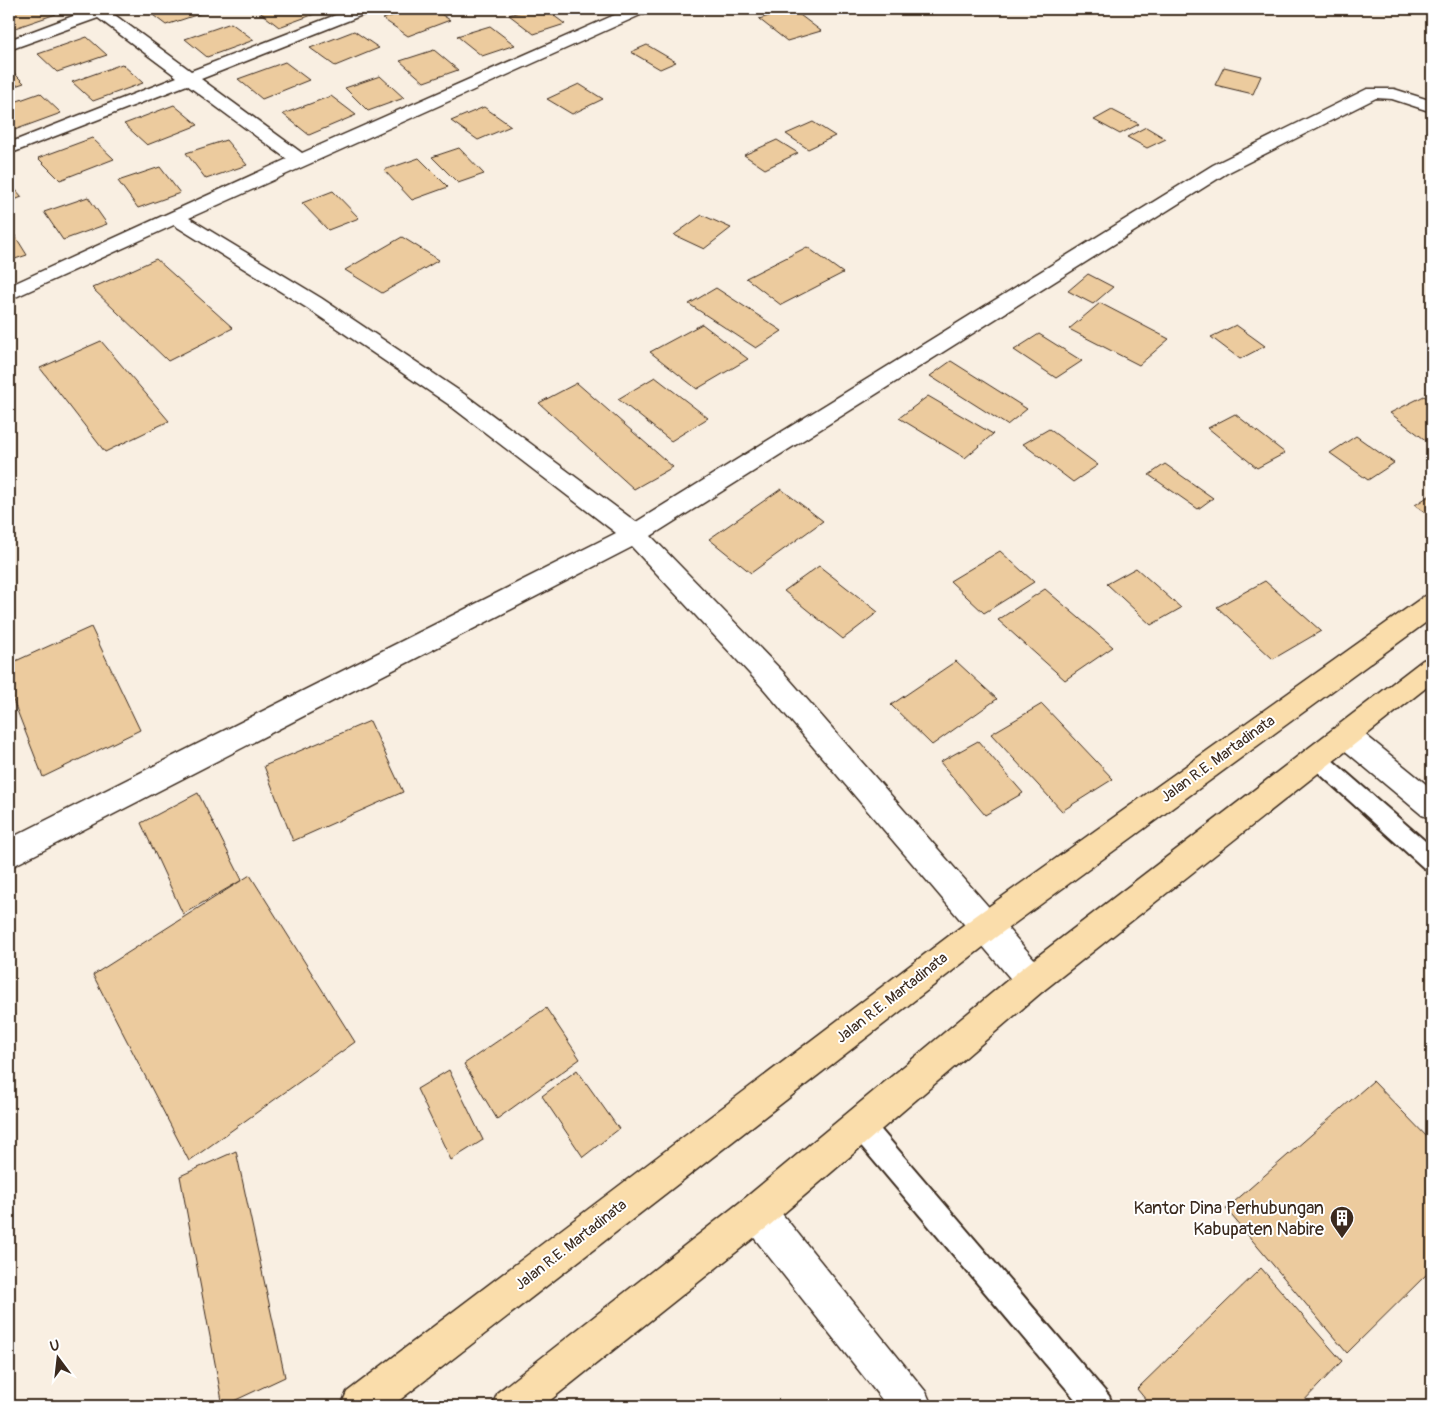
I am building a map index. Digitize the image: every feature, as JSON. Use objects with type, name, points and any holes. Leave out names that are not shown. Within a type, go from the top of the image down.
[{"type":"highway","name":"Jalan R.E. Martadinata","points":[[361,1406],[985,926],[1432,604]]},
{"type":"highway","points":[[512,1406],[757,1212],[1032,980],[1432,668]]},
{"type":"street","points":[[9,149],[364,9]]},
{"type":"street","points":[[9,294],[607,16],[641,9]]},
{"type":"street","points":[[9,45],[102,10],[188,78],[300,160]]},
{"type":"street","points":[[9,854],[635,534],[1220,169],[1372,93],[1394,94],[1432,107]]},
{"type":"street","points":[[175,218],[314,303],[456,400],[635,534],[774,680],[1032,980]]},
{"type":"street","points":[[1347,736],[1432,806]]},
{"type":"street","points":[[757,1212],[912,1406]]},
{"type":"lane","points":[[1317,759],[1432,861]]},
{"type":"lane","points":[[861,1126],[1099,1406]]},
{"type":"building","points":[[9,9],[49,9],[56,14],[9,30]]},
{"type":"building","points":[[145,9],[210,9],[211,10],[166,25]]},
{"type":"building","points":[[319,9],[323,11],[279,27],[257,10]]},
{"type":"building","points":[[411,9],[433,9],[450,20],[408,36],[383,19]]},
{"type":"building","points":[[529,9],[545,9],[565,24],[534,34],[509,15]]},
{"type":"building","points":[[792,9],[821,31],[787,41],[759,19]]},
{"type":"building","points":[[231,23],[254,40],[207,57],[185,39]]},
{"type":"building","points":[[490,26],[515,45],[482,56],[457,36]]},
{"type":"building","points":[[354,31],[379,48],[335,66],[310,48]]},
{"type":"building","points":[[87,37],[107,55],[57,72],[38,54]]},
{"type":"building","points":[[647,45],[676,62],[660,69],[631,52]]},
{"type":"building","points":[[434,50],[458,70],[424,82],[400,61]]},
{"type":"building","points":[[285,62],[309,80],[262,99],[238,79]]},
{"type":"building","points":[[122,64],[143,83],[93,101],[72,82]]},
{"type":"building","points":[[1224,67],[1261,76],[1253,94],[1215,85]]},
{"type":"building","points":[[9,68],[24,83],[9,88]]},
{"type":"building","points":[[380,76],[404,98],[368,111],[345,88]]},
{"type":"building","points":[[579,84],[603,99],[572,114],[547,99]]},
{"type":"building","points":[[40,93],[61,113],[9,132],[9,104]]},
{"type":"building","points":[[331,96],[356,115],[309,135],[283,114]]},
{"type":"building","points":[[174,105],[198,125],[147,145],[124,124]]},
{"type":"building","points":[[484,107],[511,126],[478,140],[451,121]]},
{"type":"building","points":[[1112,110],[1139,124],[1120,134],[1094,120]]},
{"type":"building","points":[[813,122],[835,136],[808,149],[786,134]]},
{"type":"building","points":[[1146,127],[1166,139],[1147,148],[1127,137]]},
{"type":"building","points":[[92,138],[114,159],[60,180],[38,158]]},
{"type":"building","points":[[226,140],[247,165],[206,179],[186,153]]},
{"type":"building","points":[[777,140],[798,153],[765,169],[744,155]]},
{"type":"building","points":[[459,148],[484,174],[458,183],[432,157]]},
{"type":"building","points":[[419,158],[448,187],[412,200],[384,170]]},
{"type":"building","points":[[160,167],[180,193],[138,208],[118,181]]},
{"type":"building","points":[[9,182],[22,197],[9,202]]},
{"type":"building","points":[[333,191],[359,218],[328,230],[302,203]]},
{"type":"building","points":[[88,197],[107,224],[63,240],[44,212]]},
{"type":"building","points":[[702,215],[731,228],[704,249],[674,235]]},
{"type":"building","points":[[9,226],[27,255],[9,261]]},
{"type":"building","points":[[402,237],[439,260],[382,293],[345,270]]},
{"type":"building","points":[[807,247],[843,273],[781,305],[746,278]]},
{"type":"building","points":[[156,259],[233,328],[168,361],[92,288]]},
{"type":"building","points":[[1088,274],[1113,287],[1093,304],[1068,291]]},
{"type":"building","points":[[716,288],[782,331],[756,348],[689,304]]},
{"type":"building","points":[[1100,303],[1169,339],[1139,365],[1069,329]]},
{"type":"building","points":[[702,324],[748,359],[697,389],[650,352]]},
{"type":"building","points":[[1236,325],[1265,346],[1240,359],[1211,337]]},
{"type":"building","points":[[1039,334],[1082,361],[1056,378],[1014,350]]},
{"type":"building","points":[[101,341],[169,421],[105,452],[40,368]]},
{"type":"building","points":[[951,361],[1027,409],[1007,425],[930,376]]},
{"type":"building","points":[[655,377],[708,418],[671,441],[618,399]]},
{"type":"building","points":[[577,383],[673,467],[634,489],[539,403]]},
{"type":"building","points":[[928,396],[993,434],[965,458],[899,418]]},
{"type":"building","points":[[1424,396],[1432,402],[1432,445],[1390,413]]},
{"type":"building","points":[[1235,414],[1285,453],[1257,468],[1208,428]]},
{"type":"building","points":[[1049,429],[1098,465],[1073,482],[1023,444]]},
{"type":"building","points":[[1356,436],[1394,463],[1368,480],[1330,453]]},
{"type":"building","points":[[1165,464],[1213,498],[1198,509],[1149,475]]},
{"type":"building","points":[[781,489],[823,521],[751,573],[709,539]]},
{"type":"building","points":[[1432,494],[1432,517],[1415,505]]},
{"type":"building","points":[[1000,551],[1034,582],[984,613],[950,581]]},
{"type":"building","points":[[819,566],[878,612],[843,639],[784,591]]},
{"type":"building","points":[[1136,568],[1181,608],[1151,625],[1107,584]]},
{"type":"building","points":[[1265,581],[1321,631],[1273,659],[1217,607]]},
{"type":"building","points":[[1045,589],[1113,647],[1065,680],[998,620]]},
{"type":"building","points":[[91,627],[140,730],[43,777],[9,690],[9,664]]},
{"type":"building","points":[[956,661],[997,699],[932,745],[891,705]]},
{"type":"building","points":[[1042,704],[1113,779],[1062,811],[991,734]]},
{"type":"building","points":[[370,721],[403,792],[293,841],[264,766]]},
{"type":"building","points":[[978,741],[1023,793],[985,815],[940,762]]},
{"type":"building","points":[[198,793],[242,880],[183,914],[141,823]]},
{"type":"building","points":[[250,875],[355,1042],[189,1161],[93,975]]},
{"type":"building","points":[[546,1008],[580,1059],[497,1119],[464,1064]]},
{"type":"building","points":[[449,1070],[483,1140],[451,1160],[417,1089]]},
{"type":"building","points":[[577,1070],[619,1129],[583,1157],[542,1096]]},
{"type":"building","name":"Kantor Dina Perhubungan Kabupaten Nabire","points":[[1373,1081],[1432,1142],[1432,1269],[1347,1353],[1226,1209]]},
{"type":"building","points":[[236,1151],[285,1377],[223,1406],[180,1176]]},
{"type":"building","points":[[1261,1268],[1342,1361],[1299,1406],[1151,1406],[1137,1389]]},
{"type":"place","name":"Kantor Dina Perhubungan Kabupaten Nabire","points":[[1342,1239]]}]
